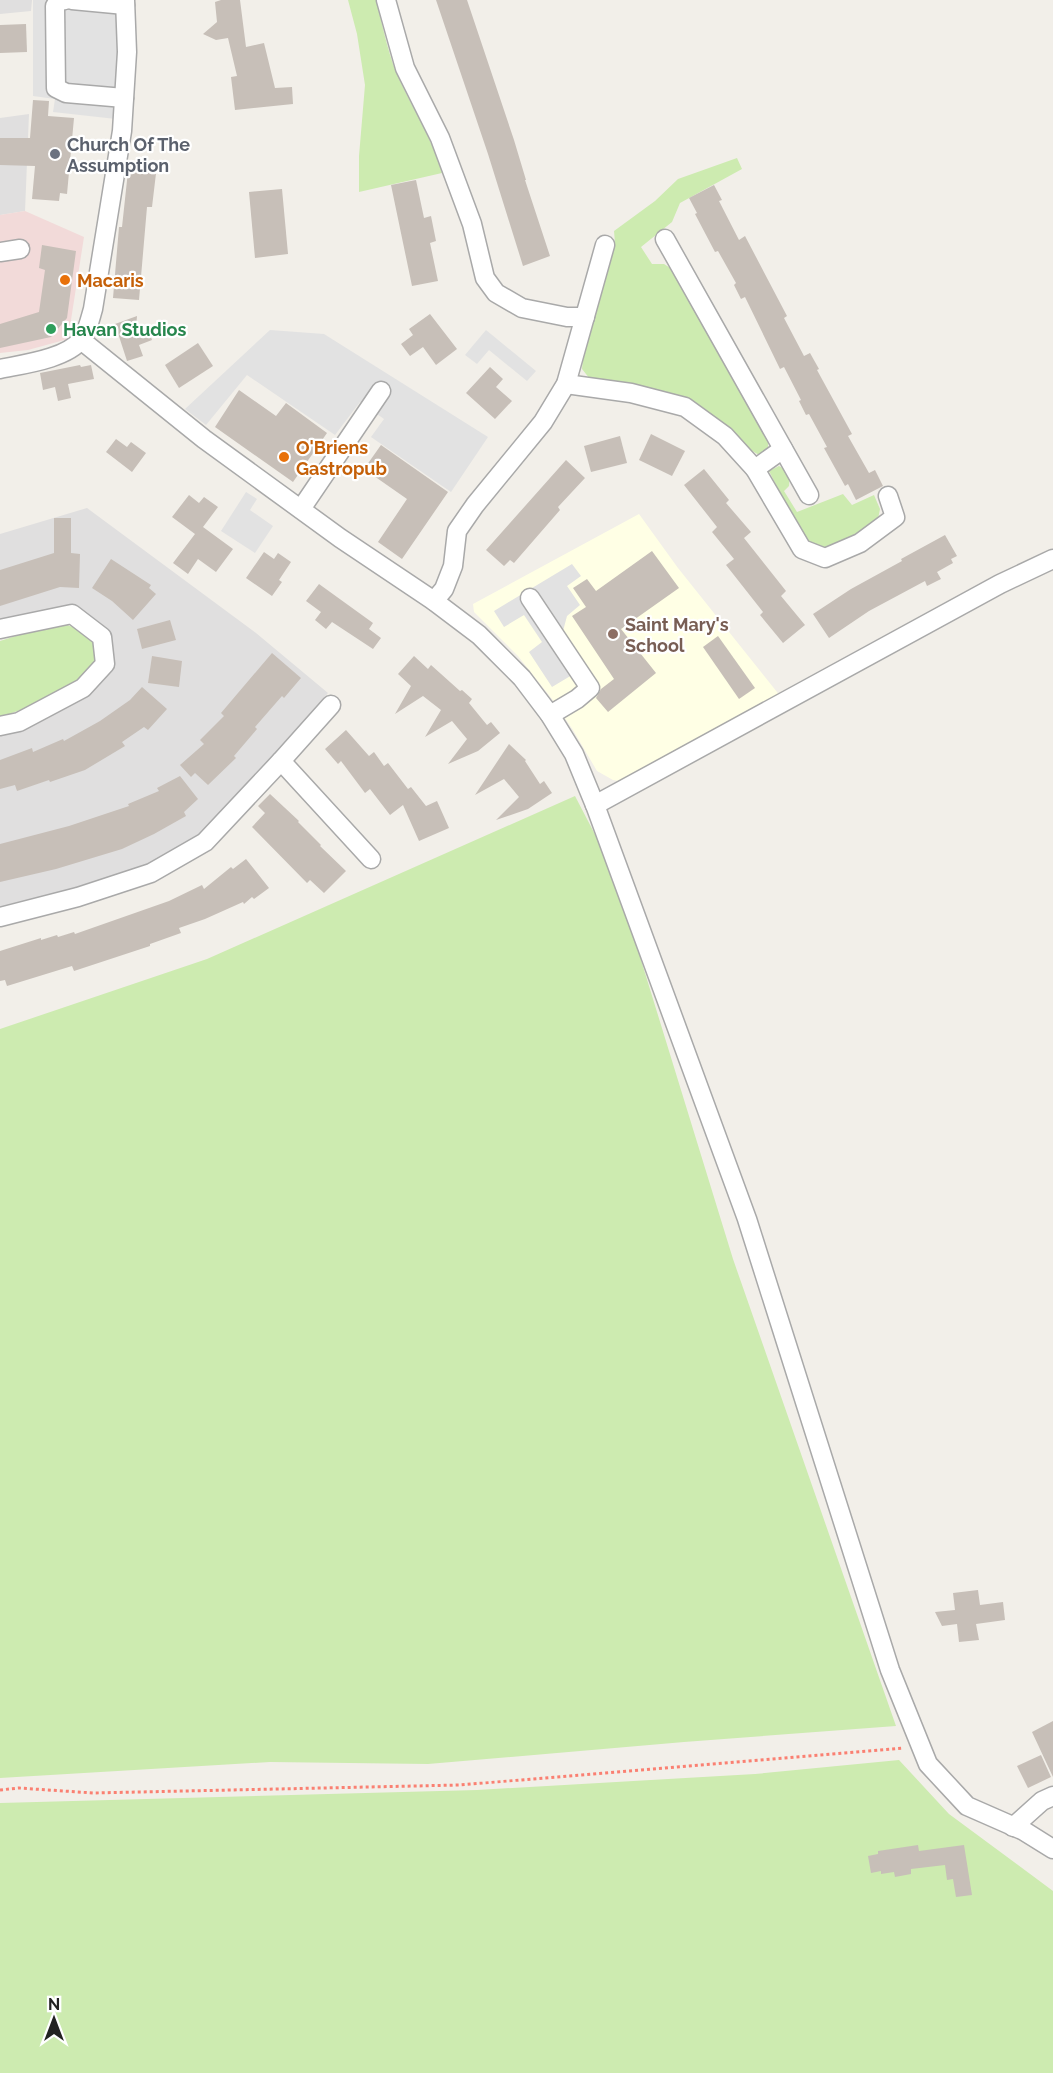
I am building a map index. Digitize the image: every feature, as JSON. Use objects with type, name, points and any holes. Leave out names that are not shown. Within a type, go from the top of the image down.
[{"type":"street","points":[[65,0],[59,1],[55,6],[56,88],[66,93],[124,98]]},
{"type":"street","points":[[0,369],[62,354],[81,340],[88,328],[93,309],[122,130],[127,52],[125,3],[72,0]]},
{"type":"street","points":[[386,0],[405,68],[440,138],[472,224],[485,278],[496,293],[522,308],[567,317],[585,317]]},
{"type":"street","points":[[665,239],[810,495]]},
{"type":"street","points":[[434,601],[444,589],[453,566],[457,531],[475,505],[543,422],[567,384],[605,245]]},
{"type":"street","points":[[0,252],[20,249]]},
{"type":"street","points":[[81,340],[204,440],[479,635],[522,678],[550,715],[574,754],[595,805],[747,1219],[890,1670],[920,1746],[928,1764],[967,1806],[1014,1827],[1053,1849]]},
{"type":"street","points":[[567,384],[631,393],[685,407],[725,436],[755,469],[802,549],[825,558],[860,543],[895,517],[888,496]]},
{"type":"street","points":[[301,509],[381,391]]},
{"type":"street","points":[[755,469],[783,449]]},
{"type":"street","points":[[595,805],[989,589],[1053,559]]},
{"type":"street","points":[[530,598],[590,687],[576,699],[550,715]]},
{"type":"street","points":[[0,629],[72,614],[102,637],[105,664],[83,688],[19,722],[0,726]]},
{"type":"street","points":[[0,917],[78,897],[151,873],[205,842],[331,705]]},
{"type":"street","points":[[281,761],[371,859]]},
{"type":"street","points":[[1014,1827],[1042,1801],[1053,1796]]},
{"type":"path","points":[[0,1790],[19,1788],[93,1792],[460,1785],[920,1746]]},
{"type":"shaded area","points":[[0,0],[32,0],[31,11],[0,14]]},
{"type":"shaded area","points":[[33,0],[119,0],[116,119],[53,112],[55,99],[33,96]]},
{"type":"shaded area","points":[[29,114],[25,211],[0,215],[0,118]]},
{"type":"shaded area","points":[[25,211],[84,237],[68,339],[28,350],[0,353],[0,215]]},
{"type":"shaded area","points":[[270,330],[324,334],[488,437],[451,492],[371,437],[384,419],[360,402],[335,435],[247,375],[206,425],[185,409]]},
{"type":"shaded area","points":[[486,330],[536,371],[527,381],[489,350],[477,364],[465,355]]},
{"type":"shaded area","points":[[246,492],[257,499],[250,510],[273,526],[255,553],[221,531]]},
{"type":"shaded area","points":[[87,508],[256,633],[328,693],[203,834],[184,850],[108,882],[0,909],[0,732],[100,680],[103,631],[89,615],[67,607],[0,626],[0,534]]},
{"type":"shaded area","name":"Saint Mary's School","points":[[639,514],[678,568],[781,697],[629,783],[613,780],[597,771],[552,699],[518,656],[474,612],[473,604]]},
{"type":"shaded area","points":[[572,564],[581,576],[567,586],[580,605],[567,616],[563,631],[587,666],[552,687],[529,652],[542,642],[524,615],[504,627],[494,611]]},
{"type":"green space","points":[[348,0],[376,0],[396,72],[432,146],[442,173],[359,192],[359,156],[365,85],[357,34]]},
{"type":"green space","points":[[737,158],[742,169],[680,203],[672,222],[641,247],[652,264],[664,264],[675,271],[768,442],[768,450],[759,455],[713,416],[699,408],[654,392],[590,379],[582,369],[583,358],[615,243],[614,231],[655,201],[678,179]]},
{"type":"green space","points":[[779,466],[788,474],[789,486],[784,491],[797,512],[843,494],[852,505],[874,495],[880,509],[878,519],[855,536],[825,550],[804,541],[769,471]]},
{"type":"green space","points":[[60,622],[83,631],[91,638],[96,655],[92,667],[84,677],[56,694],[0,717],[0,641]]},
{"type":"green space","points":[[575,796],[613,869],[733,1259],[896,1726],[428,1764],[270,1762],[0,1778],[0,1029],[207,959]]},
{"type":"green space","points":[[899,1760],[949,1814],[1053,1891],[1053,2073],[0,2073],[0,1803],[477,1790],[755,1774]]},
{"type":"building","points":[[240,0],[246,47],[264,43],[275,88],[292,87],[293,104],[235,110],[231,77],[237,76],[228,38],[216,40],[203,34],[217,22],[215,2]]},
{"type":"building","points":[[436,0],[467,0],[550,256],[523,266]]},
{"type":"building","points":[[26,24],[27,52],[0,53],[0,25]]},
{"type":"building","name":"Church Of The Assumption","points":[[33,100],[49,101],[48,116],[74,118],[67,194],[60,193],[59,201],[32,199],[35,166],[0,165],[0,138],[30,138]]},
{"type":"building","points":[[129,162],[157,165],[152,207],[147,207],[139,300],[113,298],[119,227],[122,227]]},
{"type":"building","points":[[416,180],[424,218],[431,216],[436,241],[430,243],[438,281],[412,286],[391,185]]},
{"type":"building","points":[[714,185],[722,200],[719,201],[739,240],[745,236],[787,316],[784,318],[804,356],[810,353],[819,369],[817,370],[852,434],[848,436],[869,473],[875,470],[883,486],[856,500],[848,484],[845,486],[824,448],[827,447],[809,414],[806,415],[784,367],[780,369],[745,297],[741,299],[734,285],[736,283],[718,251],[715,252],[695,214],[697,213],[689,198]]},
{"type":"building","points":[[282,189],[288,254],[255,258],[249,192]]},
{"type":"building","points":[[42,245],[76,251],[67,318],[51,337],[0,348],[0,324],[39,312],[45,270],[39,268]]},
{"type":"building","points":[[430,314],[457,349],[436,365],[423,347],[410,356],[401,344],[413,335],[409,329]]},
{"type":"building","points":[[137,316],[136,328],[147,325],[152,340],[139,345],[143,356],[127,361],[115,324]]},
{"type":"building","points":[[198,343],[213,366],[179,388],[165,365]]},
{"type":"building","points":[[80,365],[81,367],[91,365],[94,379],[68,384],[71,398],[58,401],[55,387],[43,390],[40,373]]},
{"type":"building","points":[[490,367],[503,379],[496,387],[512,401],[495,419],[466,393]]},
{"type":"building","name":"O'Briens Gastropub","points":[[239,390],[276,416],[286,403],[327,433],[293,482],[215,427]]},
{"type":"building","points":[[651,434],[685,451],[672,476],[639,460]]},
{"type":"building","points":[[620,436],[627,463],[591,472],[584,446]]},
{"type":"building","points":[[116,439],[127,447],[131,442],[146,453],[132,472],[106,452]]},
{"type":"building","points":[[381,445],[448,492],[402,559],[378,542],[407,499],[364,469]]},
{"type":"building","points":[[566,460],[585,478],[558,507],[560,510],[514,563],[510,560],[504,566],[486,550]]},
{"type":"building","points":[[704,469],[729,500],[726,503],[751,532],[744,538],[786,591],[781,596],[805,625],[783,643],[760,615],[763,612],[726,565],[734,559],[712,532],[717,527],[684,485]]},
{"type":"building","points":[[189,495],[199,503],[204,497],[218,507],[203,527],[233,549],[216,572],[198,559],[188,574],[173,563],[195,534],[172,517]]},
{"type":"building","points":[[54,518],[71,518],[71,553],[80,554],[79,588],[60,587],[0,606],[0,570],[54,553]]},
{"type":"building","points":[[945,535],[957,556],[951,559],[953,563],[937,572],[941,579],[927,586],[925,581],[869,611],[829,638],[813,614],[851,589],[902,561],[901,559]]},
{"type":"building","points":[[652,551],[679,588],[621,629],[656,673],[608,712],[596,698],[601,689],[614,679],[572,616],[586,607],[573,588],[587,579],[596,591]]},
{"type":"building","points":[[264,552],[274,559],[278,553],[291,562],[279,580],[282,582],[272,596],[246,578]]},
{"type":"building","points":[[111,559],[151,585],[149,588],[156,594],[133,620],[112,601],[92,588]]},
{"type":"building","points":[[319,584],[373,623],[369,629],[381,638],[373,649],[332,622],[326,629],[315,620],[321,612],[306,601]]},
{"type":"building","points":[[170,620],[176,640],[142,649],[137,629]]},
{"type":"building","points":[[718,636],[755,688],[739,699],[703,647]]},
{"type":"building","points":[[272,653],[301,678],[255,727],[257,729],[234,756],[236,758],[208,785],[195,773],[191,777],[180,765],[204,744],[200,740],[224,716],[221,713]]},
{"type":"building","points":[[152,656],[182,661],[179,687],[148,683]]},
{"type":"building","points":[[414,656],[428,669],[431,665],[460,691],[462,690],[472,699],[469,703],[487,725],[491,722],[500,733],[478,751],[448,764],[467,739],[452,721],[425,737],[441,710],[423,696],[395,714],[411,686],[398,674]]},
{"type":"building","points":[[142,687],[167,709],[148,730],[144,727],[122,742],[125,746],[85,770],[17,791],[15,785],[0,789],[0,760],[32,748],[33,752],[63,739],[64,741],[100,721],[130,700]]},
{"type":"building","points":[[346,730],[369,756],[374,752],[384,766],[388,763],[408,789],[411,787],[426,806],[437,801],[449,828],[419,841],[403,805],[390,815],[370,789],[365,793],[341,761],[338,764],[325,749]]},
{"type":"building","points":[[509,744],[526,760],[540,784],[544,781],[552,793],[528,809],[496,820],[519,797],[504,779],[475,795]]},
{"type":"building","points":[[180,776],[198,799],[184,812],[186,816],[122,849],[56,869],[0,882],[0,844],[69,826],[129,806],[128,804],[159,791],[157,788]]},
{"type":"building","points":[[270,794],[346,871],[324,893],[310,880],[307,883],[252,827],[265,813],[258,806]]},
{"type":"building","points":[[246,859],[269,888],[244,904],[243,902],[179,928],[181,933],[150,944],[150,946],[74,971],[72,966],[7,986],[5,980],[0,981],[0,951],[41,938],[41,940],[57,935],[58,937],[74,932],[75,934],[169,901],[202,885],[204,889],[231,867],[233,869]]},
{"type":"building","points":[[978,1590],[980,1605],[1003,1602],[1005,1620],[976,1624],[979,1640],[959,1642],[957,1624],[942,1626],[935,1612],[955,1610],[953,1593]]},
{"type":"building","points":[[1053,1721],[1053,1777],[1032,1732]]},
{"type":"building","points":[[1041,1755],[1051,1777],[1028,1788],[1017,1766]]},
{"type":"building","points":[[918,1845],[919,1851],[964,1845],[972,1895],[956,1897],[953,1879],[947,1880],[945,1865],[911,1869],[911,1874],[895,1877],[894,1872],[871,1873],[868,1856],[878,1854],[878,1851]]},
{"type":"place","name":"Church Of The Assumption","points":[[55,154]]},
{"type":"place","name":"Macaris","points":[[65,280]]},
{"type":"place","name":"Havan Studios","points":[[51,329]]},
{"type":"place","name":"O'Briens Gastropub","points":[[284,457]]},
{"type":"place","name":"Saint Mary's School","points":[[613,634]]}]
